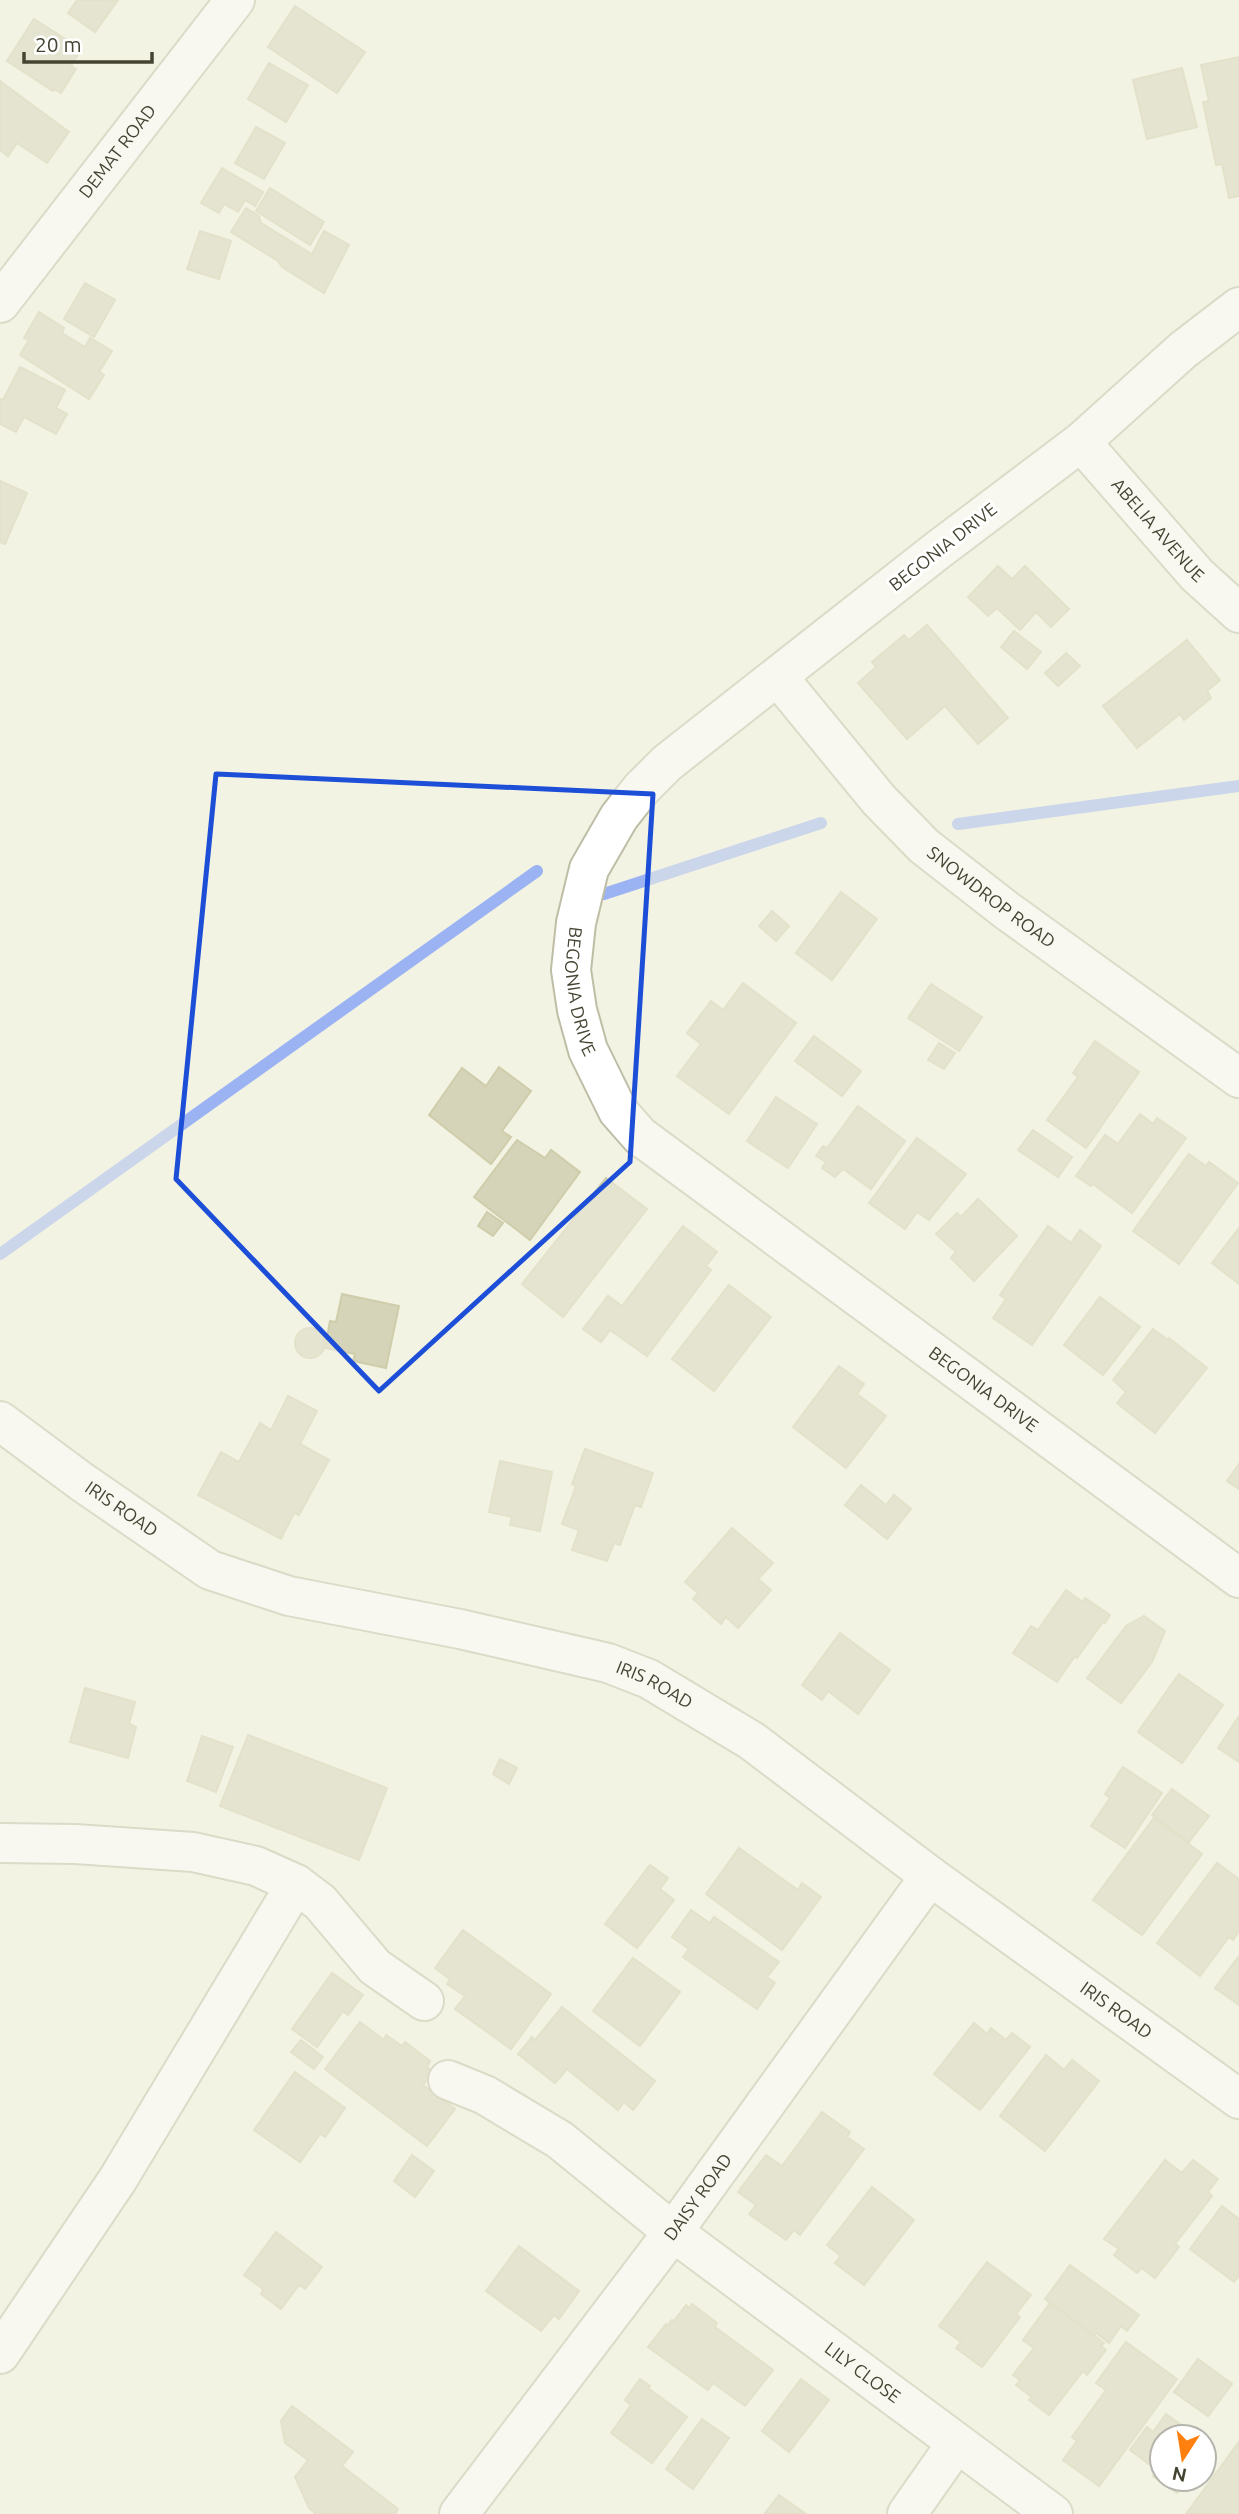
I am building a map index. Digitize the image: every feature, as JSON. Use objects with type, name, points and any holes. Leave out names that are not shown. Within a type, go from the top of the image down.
[{"type":"street","name":"DEMAT ROAD","points":[[0,303],[235,0]]},
{"type":"street","name":"BEGONIA DRIVE","points":[[1239,307],[1183,350],[1081,442],[938,550],[667,763],[641,789],[605,837],[589,869],[576,923],[571,975],[583,1038],[597,1072],[618,1111],[650,1145],[1239,1578]]},
{"type":"street","name":"ABELIA AVENUE","points":[[1081,442],[1197,575],[1239,613]]},
{"type":"street","name":"SNOWDROP ROAD","points":[[778,677],[880,800],[924,846],[1006,910],[1239,1078]]},
{"type":"street","name":"IRIS ROAD","points":[[0,1421],[82,1482],[210,1570],[289,1597],[460,1629],[608,1663],[649,1679],[752,1741],[930,1876],[1239,2098]]},
{"type":"street","points":[[0,1843],[75,1844],[193,1852],[256,1867],[296,1884],[320,1902],[375,1967],[424,2001]]},
{"type":"street","name":"DAISY ROAD","points":[[459,2514],[673,2232],[930,1876]]},
{"type":"street","points":[[0,2354],[118,2179],[296,1884]]},
{"type":"street","name":"LILY CLOSE","points":[[448,2080],[485,2095],[560,2140],[673,2232],[1053,2514]]},
{"type":"street","points":[[907,2514],[956,2444]]},
{"type":"highlighted area","points":[[216,774],[653,794],[630,1162],[379,1391],[176,1179]]},
{"type":"building","points":[[77,0],[118,0],[95,32],[68,13]]},
{"type":"building","points":[[295,6],[365,52],[337,93],[268,47]]},
{"type":"building","points":[[34,19],[81,49],[71,66],[76,69],[61,93],[54,89],[53,91],[7,61]]},
{"type":"building","points":[[1239,57],[1239,196],[1229,198],[1222,164],[1216,165],[1203,102],[1209,101],[1201,65]]},
{"type":"building","points":[[269,63],[308,85],[286,122],[248,99]]},
{"type":"building","points":[[1182,68],[1197,127],[1147,139],[1133,80]]},
{"type":"building","points":[[0,81],[69,132],[47,163],[17,143],[8,156],[0,150]]},
{"type":"building","points":[[256,127],[285,143],[264,179],[235,163]]},
{"type":"building","points":[[222,168],[263,192],[255,206],[245,200],[238,212],[224,204],[219,213],[201,203]]},
{"type":"building","points":[[270,188],[324,222],[310,245],[256,211]]},
{"type":"building","points":[[246,208],[259,216],[261,223],[312,254],[324,231],[349,245],[324,293],[231,232]]},
{"type":"building","points":[[200,231],[231,241],[219,279],[187,269]]},
{"type":"building","points":[[85,283],[115,300],[94,337],[64,319]]},
{"type":"building","points":[[39,312],[64,328],[62,333],[85,347],[90,338],[112,351],[99,372],[104,375],[89,399],[20,355],[29,340],[24,338]]},
{"type":"building","points":[[20,367],[65,390],[56,408],[67,414],[56,434],[24,417],[16,432],[0,424],[0,399],[3,400]]},
{"type":"building","points":[[0,481],[27,493],[5,544],[0,542]]},
{"type":"building","points":[[998,566],[1012,579],[1025,566],[1069,609],[1051,627],[1036,612],[1020,630],[997,608],[988,616],[968,597]]},
{"type":"building","points":[[927,625],[1008,718],[978,744],[945,706],[907,739],[858,683],[876,667],[872,662],[904,635],[909,640]]},
{"type":"building","points":[[1014,631],[1041,652],[1027,669],[1001,647]]},
{"type":"building","points":[[1187,640],[1220,680],[1207,691],[1211,698],[1184,720],[1180,714],[1137,748],[1103,706]]},
{"type":"building","points":[[1066,653],[1080,666],[1058,686],[1045,673]]},
{"type":"building","points":[[841,892],[877,919],[832,980],[796,953]]},
{"type":"building","points":[[772,911],[789,926],[776,941],[759,926]]},
{"type":"building","points":[[743,983],[796,1023],[729,1114],[677,1076],[701,1044],[687,1033],[711,1001],[723,1010]]},
{"type":"building","points":[[931,984],[982,1017],[959,1051],[908,1018]]},
{"type":"building","points":[[814,1036],[861,1071],[842,1096],[795,1061]]},
{"type":"building","points":[[1095,1041],[1139,1072],[1086,1148],[1047,1120],[1078,1077],[1073,1073]]},
{"type":"building","points":[[939,1043],[955,1053],[944,1069],[928,1060]]},
{"type":"building","points":[[499,1067],[531,1091],[502,1131],[511,1137],[491,1164],[429,1115],[462,1068],[486,1086]]},
{"type":"building","points":[[776,1097],[817,1124],[788,1168],[747,1141]]},
{"type":"building","points":[[858,1106],[905,1141],[871,1189],[843,1169],[835,1177],[822,1168],[826,1162],[816,1156],[823,1146],[827,1148]]},
{"type":"building","points":[[1140,1114],[1153,1124],[1157,1118],[1186,1138],[1132,1213],[1093,1184],[1091,1186],[1076,1176],[1105,1135],[1118,1144]]},
{"type":"building","points":[[1033,1130],[1072,1157],[1058,1177],[1018,1150]]},
{"type":"building","points":[[917,1138],[966,1174],[929,1220],[917,1212],[905,1229],[869,1203]]},
{"type":"building","points":[[517,1140],[545,1158],[551,1150],[580,1172],[530,1240],[474,1197]]},
{"type":"building","points":[[1189,1154],[1206,1166],[1209,1162],[1238,1183],[1179,1264],[1133,1231]]},
{"type":"building","points":[[606,1178],[647,1209],[563,1317],[522,1284]]},
{"type":"building","points":[[978,1199],[1017,1236],[974,1281],[951,1258],[956,1252],[936,1234],[957,1213],[961,1217]]},
{"type":"building","points":[[487,1212],[503,1223],[493,1236],[478,1226]]},
{"type":"building","points":[[683,1226],[717,1252],[706,1266],[711,1270],[647,1356],[610,1330],[601,1342],[583,1329],[608,1296],[622,1306]]},
{"type":"building","points":[[1048,1226],[1071,1243],[1080,1230],[1101,1246],[1032,1345],[993,1318],[1006,1299],[1000,1295]]},
{"type":"building","points":[[1239,1228],[1239,1284],[1212,1263]]},
{"type":"building","points":[[729,1285],[771,1317],[714,1391],[672,1359]]},
{"type":"building","points":[[342,1294],[399,1306],[386,1368],[353,1361],[355,1354],[325,1348],[330,1321],[336,1322]]},
{"type":"building","points":[[1100,1297],[1140,1327],[1103,1375],[1064,1345]]},
{"type":"building","points":[[310,1328],[316,1329],[324,1337],[324,1349],[316,1357],[310,1358],[304,1357],[296,1349],[295,1343],[296,1337],[304,1329]]},
{"type":"building","points":[[1153,1329],[1207,1368],[1155,1433],[1117,1403],[1126,1392],[1113,1380]]},
{"type":"building","points":[[839,1366],[864,1384],[857,1394],[886,1416],[846,1468],[793,1427]]},
{"type":"building","points":[[288,1396],[317,1411],[300,1444],[329,1460],[299,1515],[294,1513],[281,1539],[198,1495],[221,1452],[239,1462],[260,1423],[271,1430]]},
{"type":"building","points":[[585,1449],[653,1473],[641,1507],[635,1505],[620,1545],[614,1543],[607,1561],[572,1550],[579,1530],[562,1524],[576,1486],[572,1484]]},
{"type":"building","points":[[500,1461],[552,1472],[540,1531],[510,1525],[512,1517],[489,1512]]},
{"type":"building","points":[[1239,1464],[1239,1489],[1227,1481]]},
{"type":"building","points":[[861,1485],[886,1505],[894,1495],[911,1509],[887,1539],[845,1505]]},
{"type":"building","points":[[732,1528],[773,1563],[758,1579],[771,1590],[738,1628],[726,1617],[721,1624],[693,1599],[698,1593],[685,1582]]},
{"type":"building","points":[[1066,1590],[1083,1602],[1085,1598],[1110,1615],[1057,1682],[1013,1653],[1031,1626],[1038,1630]]},
{"type":"building","points":[[1144,1616],[1165,1631],[1152,1662],[1121,1703],[1087,1678],[1126,1626]]},
{"type":"building","points":[[840,1633],[890,1670],[858,1714],[828,1691],[822,1700],[802,1685]]},
{"type":"building","points":[[1179,1674],[1223,1705],[1182,1763],[1138,1732]]},
{"type":"building","points":[[85,1688],[135,1702],[129,1724],[136,1727],[128,1758],[70,1742]]},
{"type":"building","points":[[1239,1716],[1239,1762],[1218,1748]]},
{"type":"building","points":[[248,1735],[387,1788],[359,1860],[220,1806]]},
{"type":"building","points":[[202,1736],[233,1747],[216,1792],[187,1781]]},
{"type":"building","points":[[500,1759],[517,1768],[509,1784],[493,1774]]},
{"type":"building","points":[[1123,1767],[1162,1793],[1125,1848],[1091,1826],[1110,1798],[1105,1794]]},
{"type":"building","points":[[1172,1789],[1209,1816],[1189,1842],[1152,1815]]},
{"type":"building","points":[[1154,1818],[1202,1854],[1142,1935],[1093,1900]]},
{"type":"building","points":[[739,1848],[798,1890],[802,1883],[821,1897],[782,1950],[706,1894]]},
{"type":"building","points":[[1217,1863],[1239,1879],[1239,1931],[1233,1940],[1229,1937],[1200,1976],[1157,1943]]},
{"type":"building","points":[[650,1865],[668,1878],[660,1889],[674,1900],[637,1948],[605,1924]]},
{"type":"building","points":[[691,1910],[710,1923],[714,1917],[779,1962],[767,1977],[775,1983],[757,2009],[683,1957],[689,1949],[672,1937]]},
{"type":"building","points":[[463,1930],[551,1994],[511,2049],[455,2009],[465,1996],[447,1984],[450,1979],[435,1968]]},
{"type":"building","points":[[1239,1956],[1239,2005],[1215,1988]]},
{"type":"building","points":[[633,1958],[680,1992],[640,2046],[593,2011]]},
{"type":"building","points":[[332,1973],[363,1995],[348,2015],[343,2011],[317,2047],[292,2029]]},
{"type":"building","points":[[562,2007],[655,2081],[633,2110],[624,2102],[618,2110],[567,2069],[555,2083],[518,2054],[532,2037],[535,2040]]},
{"type":"building","points":[[360,2022],[384,2040],[386,2035],[402,2046],[405,2042],[430,2061],[427,2067],[433,2072],[423,2085],[455,2109],[427,2146],[325,2069]]},
{"type":"building","points":[[974,2023],[987,2034],[991,2028],[1006,2040],[1012,2033],[1030,2047],[980,2110],[934,2074]]},
{"type":"building","points":[[301,2040],[323,2057],[314,2069],[291,2052]]},
{"type":"building","points":[[1046,2055],[1064,2070],[1072,2060],[1099,2081],[1045,2151],[1000,2116]]},
{"type":"building","points":[[295,2072],[345,2108],[325,2137],[320,2134],[300,2162],[254,2130]]},
{"type":"building","points":[[822,2112],[850,2132],[847,2137],[864,2149],[800,2235],[794,2230],[786,2240],[749,2214],[756,2205],[738,2192],[766,2155],[782,2166]]},
{"type":"building","points":[[412,2155],[434,2171],[415,2197],[394,2181]]},
{"type":"building","points":[[1165,2160],[1182,2173],[1193,2160],[1218,2179],[1208,2192],[1212,2196],[1175,2244],[1179,2247],[1155,2278],[1142,2268],[1137,2273],[1114,2255],[1119,2249],[1104,2239]]},
{"type":"building","points":[[872,2187],[914,2220],[864,2285],[835,2263],[841,2256],[827,2245]]},
{"type":"building","points":[[1222,2206],[1239,2219],[1239,2276],[1234,2282],[1190,2249]]},
{"type":"building","points":[[276,2232],[322,2267],[305,2289],[299,2285],[281,2309],[261,2294],[263,2289],[244,2275]]},
{"type":"building","points":[[519,2246],[579,2291],[559,2319],[554,2315],[541,2331],[486,2291]]},
{"type":"building","points":[[987,2262],[1031,2295],[1016,2314],[1020,2317],[982,2367],[956,2348],[961,2342],[939,2326]]},
{"type":"building","points":[[1070,2265],[1139,2315],[1127,2331],[1121,2326],[1109,2343],[1096,2333],[1094,2336],[1045,2299]]},
{"type":"building","points":[[1050,2303],[1104,2343],[1101,2346],[1106,2350],[1087,2375],[1083,2371],[1049,2415],[1029,2400],[1032,2397],[1016,2385],[1020,2380],[1013,2375],[1034,2348],[1023,2340]]},
{"type":"building","points":[[692,2304],[717,2323],[715,2327],[773,2370],[745,2406],[713,2383],[708,2390],[648,2347],[666,2324],[667,2326],[674,2321],[686,2305],[689,2308]]},
{"type":"building","points":[[1126,2342],[1177,2379],[1099,2486],[1063,2460],[1077,2441],[1072,2437],[1106,2390],[1096,2383]]},
{"type":"building","points":[[1198,2359],[1232,2384],[1208,2416],[1174,2392]]},
{"type":"building","points":[[640,2379],[687,2417],[652,2463],[611,2433],[631,2405],[625,2400]]},
{"type":"building","points":[[801,2379],[829,2400],[789,2452],[762,2431]]},
{"type":"building","points":[[292,2406],[353,2452],[342,2466],[398,2509],[395,2514],[316,2514],[309,2508],[295,2477],[308,2460],[285,2443],[281,2421]]},
{"type":"building","points":[[1166,2414],[1179,2423],[1160,2423]]},
{"type":"building","points":[[702,2419],[729,2438],[693,2489],[666,2469]]},
{"type":"building","points":[[1148,2428],[1148,2463],[1130,2450]]},
{"type":"building","points":[[1239,2442],[1239,2514],[1186,2514],[1201,2493],[1218,2493],[1218,2471]]},
{"type":"building","points":[[779,2495],[806,2514],[765,2513]]},
{"type":"waterway","points":[[958,824],[1239,786]]},
{"type":"waterway","points":[[604,894],[821,823]]},
{"type":"waterway","points":[[0,1254],[537,871]]}]
